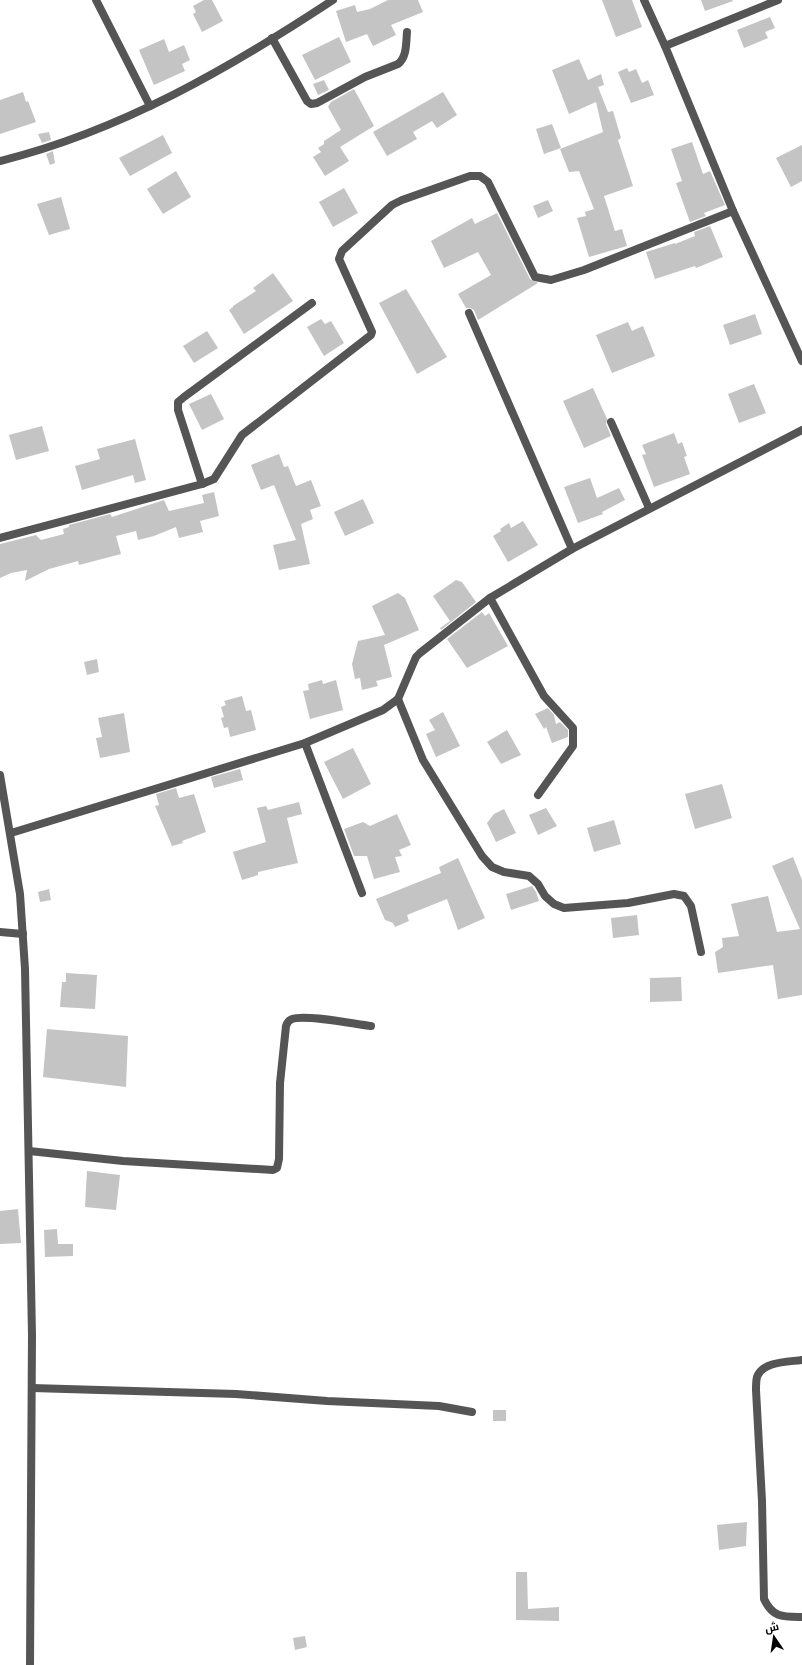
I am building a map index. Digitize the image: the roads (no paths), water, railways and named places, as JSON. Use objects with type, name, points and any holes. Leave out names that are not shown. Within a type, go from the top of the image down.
[{"type":"street","points":[[96,0],[150,106]]},
{"type":"street","points":[[0,161],[29,154],[95,130],[208,78],[333,0]]},
{"type":"street","points":[[644,0],[665,46],[733,211],[802,360]]},
{"type":"street","points":[[665,46],[778,0]]},
{"type":"street","points":[[272,38],[307,101],[311,104],[317,104],[365,77],[398,64],[403,60],[407,32]]},
{"type":"street","points":[[0,538],[202,484],[214,479],[242,435],[368,340],[372,332],[339,259],[342,251],[392,205],[453,181],[470,176],[480,176],[488,182],[535,277],[551,280],[584,270],[733,211]]},
{"type":"street","points":[[202,484],[198,467],[178,410],[178,402],[184,396],[312,303]]},
{"type":"street","points":[[469,313],[572,549]]},
{"type":"street","points":[[611,422],[648,508]]},
{"type":"street","points":[[11,833],[305,743],[383,710],[398,699],[416,657],[420,652],[490,598],[572,549],[648,508],[802,430]]},
{"type":"street","points":[[490,598],[544,696],[573,728],[573,746],[538,795]]},
{"type":"street","points":[[398,699],[422,760],[482,856],[492,868],[504,872],[529,876],[538,884],[545,896],[554,904],[564,908],[628,903],[674,894],[684,896],[691,906],[701,952]]},
{"type":"street","points":[[305,743],[362,893]]},
{"type":"street","points":[[0,774],[20,894],[25,969],[32,1388],[30,1665]]},
{"type":"street","points":[[0,932],[23,934]]},
{"type":"street","points":[[29,1151],[123,1160],[273,1170],[277,1168],[279,1159],[280,1082],[286,1026],[288,1022],[292,1019],[303,1018],[371,1026]]},
{"type":"street","points":[[802,1360],[773,1364],[763,1369],[757,1377],[756,1390],[762,1501],[764,1599],[769,1610],[782,1617],[802,1617]]},
{"type":"street","points":[[32,1388],[236,1394],[328,1401],[439,1406],[472,1412]]}]
